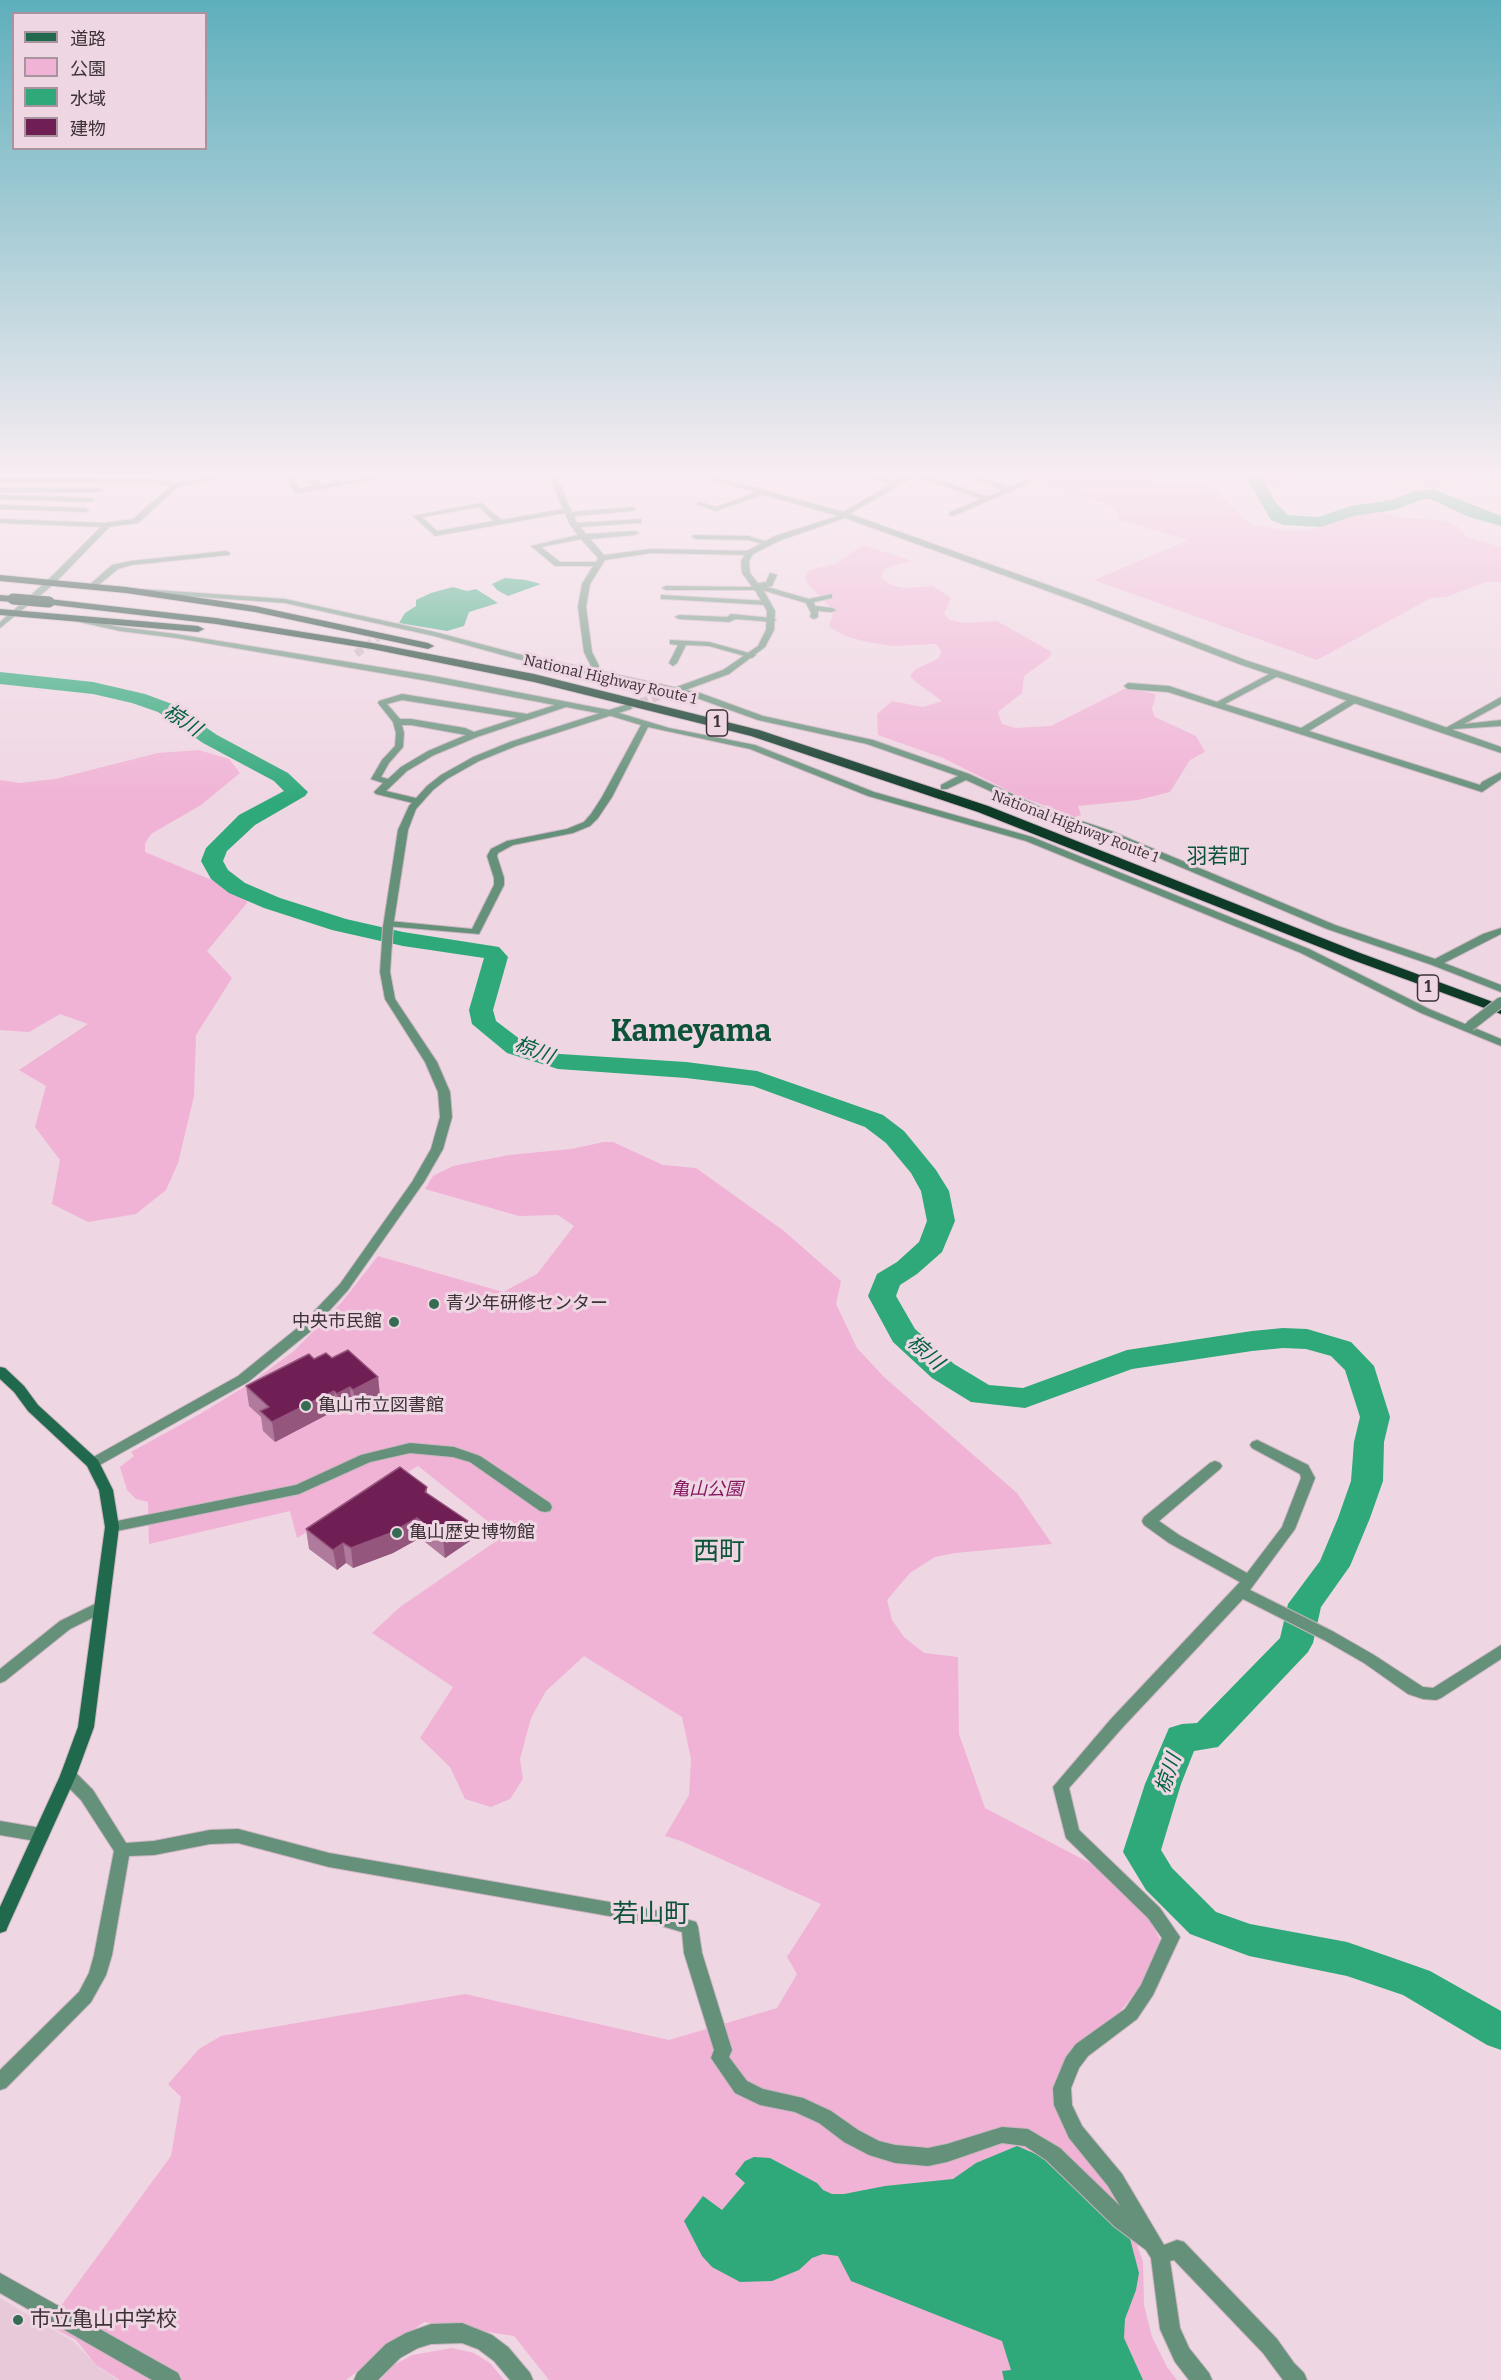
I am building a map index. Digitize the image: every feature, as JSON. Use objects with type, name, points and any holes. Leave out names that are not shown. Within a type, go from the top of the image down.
[{"type":"highway","points":[[52,582],[126,590]]},
{"type":"highway","name":"1","points":[[126,590],[255,609],[381,634],[629,695],[677,712]]},
{"type":"highway","name":"National Highway Route 1","points":[[0,598],[261,627],[534,678],[677,712],[816,752],[983,809],[1355,956],[1501,1010]]},
{"type":"highway","points":[[0,612],[82,620]]},
{"type":"highway","name":"1","points":[[82,620],[265,636],[522,679],[534,678]]},
{"type":"highway","name":"National Highway Route 1","points":[[1355,956],[1501,1021]]},
{"type":"main road","points":[[0,1371],[19,1389],[33,1408],[93,1463],[106,1490],[112,1527],[86,1727],[68,1776],[0,1926]]},
{"type":"street","points":[[0,626],[17,614],[51,582]]},
{"type":"street","points":[[92,586],[97,582]]},
{"type":"street","points":[[587,582],[582,607],[588,652],[596,666],[591,670]]},
{"type":"street","points":[[666,694],[726,672],[761,647],[772,620],[767,603],[753,582]]},
{"type":"street","points":[[1030,582],[1275,674],[1448,728],[1501,750]]},
{"type":"street","points":[[767,603],[665,592],[757,588],[769,585],[787,587]]},
{"type":"street","points":[[757,588],[812,609],[832,610]]},
{"type":"street","points":[[126,590],[274,599],[389,629],[435,634],[517,656],[679,690],[760,718],[870,742],[966,776],[1036,809],[1108,832],[1317,922],[1501,988]]},
{"type":"street","points":[[812,609],[829,596]]},
{"type":"street","points":[[679,617],[729,620],[734,616],[772,620]]},
{"type":"street","points":[[82,620],[120,629],[343,663],[565,705],[752,747],[832,780],[917,808],[1029,839],[1094,867],[1205,909],[1346,970],[1392,996],[1501,1043]]},
{"type":"street","points":[[673,642],[709,644],[752,655]]},
{"type":"street","points":[[673,663],[683,642]]},
{"type":"street","points":[[343,663],[356,654]]},
{"type":"street","points":[[1219,704],[1275,674]]},
{"type":"street","points":[[1128,686],[1169,688],[1482,789],[1485,784],[1501,775]]},
{"type":"street","points":[[390,782],[376,779],[385,762],[399,747],[400,733],[397,722],[382,703],[402,697],[528,717]]},
{"type":"street","points":[[1302,731],[1354,700]]},
{"type":"street","points":[[1448,728],[1501,700]]},
{"type":"street","points":[[417,801],[379,792],[404,769],[432,753],[474,735],[565,705]]},
{"type":"street","points":[[93,1463],[205,1402],[243,1379],[285,1347],[344,1287],[428,1166],[444,1132],[446,1103],[439,1077],[390,999],[384,972],[403,830],[417,801],[444,777],[476,759],[513,744],[628,707]]},
{"type":"street","points":[[397,722],[422,724],[474,735]]},
{"type":"street","points":[[389,925],[475,932],[499,885],[492,856],[494,851],[510,843],[570,831],[587,824],[608,797],[646,723]]},
{"type":"street","points":[[1448,728],[1501,723]]},
{"type":"street","points":[[944,787],[966,776]]},
{"type":"street","points":[[917,808],[928,798]]},
{"type":"street","points":[[1436,963],[1487,936],[1501,932]]},
{"type":"street","points":[[1468,1027],[1501,1002]]},
{"type":"street","points":[[1202,2380],[1182,2355],[1170,2329],[1155,2249],[1115,2180],[1071,2125],[1063,2104],[1062,2088],[1072,2063],[1082,2050],[1131,2014],[1147,1990],[1171,1937],[1154,1913],[1072,1833],[1061,1787],[1117,1723],[1246,1586],[1288,1530],[1308,1478],[1307,1473],[1303,1468],[1257,1445]]},
{"type":"street","points":[[112,1527],[298,1489],[366,1458],[410,1448],[454,1452],[475,1459],[545,1507]]},
{"type":"street","points":[[1215,1466],[1149,1521],[1274,1607],[1369,1659],[1413,1690],[1424,1693],[1436,1694],[1501,1651]]},
{"type":"street","points":[[0,1677],[65,1625],[101,1607]]},
{"type":"street","points":[[0,2082],[85,1996],[97,1976],[104,1955],[122,1850],[87,1795],[68,1776]]},
{"type":"street","points":[[0,1828],[41,1835]]},
{"type":"street","points":[[122,1850],[154,1848],[210,1837],[238,1836],[328,1860],[633,1913],[690,1927],[693,1953],[723,2050],[720,2058],[741,2087],[760,2097],[797,2104],[831,2121],[851,2136],[876,2149],[895,2154],[928,2157],[1002,2135],[1028,2138],[1053,2154],[1122,2221],[1155,2249],[1178,2249],[1270,2346],[1297,2380]]},
{"type":"street","points":[[0,2282],[171,2380]]},
{"type":"street","points":[[363,2380],[393,2351],[420,2337],[445,2333],[462,2334],[485,2342],[501,2354],[523,2380]]},
{"type":"shaded area","name":"市立亀山中学校","points":[[0,2298],[74,2342],[98,2367],[118,2380],[0,2380]]},
{"type":"green space","points":[[806,582],[887,582],[904,588],[933,586],[951,598],[944,614],[950,620],[965,623],[997,621],[1052,654],[1024,676],[1022,693],[998,712],[1002,724],[1015,728],[1051,726],[1126,688],[1156,694],[1152,709],[1155,717],[1196,736],[1205,752],[1190,760],[1170,792],[1138,800],[1078,806],[1081,815],[1075,817],[1019,796],[943,758],[878,735],[877,714],[892,701],[923,707],[942,701],[910,676],[916,669],[939,658],[941,651],[936,644],[893,646],[845,636],[829,625],[834,611]]},
{"type":"green space","points":[[1100,582],[1486,582],[1446,597],[1431,598],[1317,660]]},
{"type":"green space","points":[[199,750],[229,759],[240,773],[201,805],[151,834],[145,843],[145,852],[245,894],[247,903],[207,951],[232,978],[196,1035],[194,1096],[178,1163],[166,1190],[136,1214],[88,1222],[52,1204],[60,1160],[35,1127],[46,1086],[19,1070],[88,1024],[60,1014],[29,1032],[0,1030],[0,780],[20,783],[55,779],[158,753]]},
{"type":"green space","name":"亀山公園","points":[[613,1142],[663,1165],[696,1168],[784,1231],[841,1281],[836,1304],[857,1348],[884,1377],[1017,1493],[1052,1544],[935,1557],[910,1573],[887,1600],[892,1620],[904,1637],[924,1653],[958,1657],[959,1734],[985,1808],[1092,1864],[1148,1915],[1160,1940],[1142,1984],[1116,2017],[1072,2050],[1054,2085],[1054,2095],[1114,2188],[1125,2210],[1143,2262],[1144,2305],[1152,2337],[1167,2367],[1177,2380],[549,2380],[514,2336],[424,2322],[346,2380],[120,2380],[96,2365],[76,2340],[47,2325],[171,2156],[181,2097],[168,2084],[199,2049],[221,2036],[465,1994],[669,2040],[777,2008],[797,1974],[787,1957],[821,1904],[681,1841],[665,1836],[689,1795],[691,1759],[682,1717],[584,1656],[546,1691],[531,1718],[520,1759],[523,1779],[510,1799],[491,1807],[465,1799],[450,1767],[420,1738],[453,1687],[372,1633],[400,1607],[505,1535],[418,1466],[297,1538],[290,1511],[149,1544],[148,1502],[136,1499],[127,1490],[120,1467],[134,1456],[131,1452],[249,1384],[294,1351],[341,1303],[378,1256],[503,1292],[537,1274],[574,1226],[558,1215],[519,1216],[425,1189],[433,1176],[453,1166],[509,1155],[571,1149]]},
{"type":"green space","points":[[452,2348],[474,2353],[490,2363],[504,2380],[380,2380],[394,2365],[412,2355]]},
{"type":"water","points":[[534,582],[541,584],[508,596],[492,584]]},
{"type":"water","points":[[453,587],[467,591],[476,589],[498,603],[469,612],[464,626],[447,631],[399,623],[405,613],[416,606],[416,600]]},
{"type":"water","points":[[1017,2146],[1045,2158],[1128,2231],[1139,2273],[1136,2290],[1125,2319],[1124,2338],[1143,2380],[1004,2380],[1002,2371],[1011,2370],[1002,2341],[851,2281],[838,2256],[823,2254],[812,2258],[799,2270],[772,2281],[740,2282],[712,2267],[702,2256],[684,2221],[703,2196],[722,2210],[745,2183],[735,2174],[745,2161],[754,2157],[770,2158],[817,2183],[823,2190],[832,2194],[844,2194],[885,2186],[953,2179],[976,2163]]},
{"type":"building","points":[[348,1350],[378,1377],[353,1390],[350,1387],[337,1394],[334,1391],[272,1422],[260,1411],[269,1407],[246,1386],[309,1354],[314,1359],[326,1353],[332,1358]]},
{"type":"building","points":[[400,1467],[427,1487],[425,1492],[468,1521],[443,1538],[417,1518],[391,1533],[351,1548],[343,1543],[333,1550],[306,1529]]},
{"type":"waterway","name":"椋川","points":[[0,678],[93,688],[138,698],[165,708],[210,739],[281,777],[298,792],[247,820],[217,848],[212,861],[219,874],[237,888],[272,903],[340,925],[403,939],[491,952],[496,957],[481,1010],[484,1024],[516,1048],[558,1061],[686,1070],[757,1079],[874,1121],[895,1137],[923,1170],[935,1191],[941,1221],[932,1246],[907,1268],[887,1280],[882,1296],[903,1335],[943,1371],[982,1395],[1025,1398],[1127,1360],[1252,1341],[1283,1338],[1307,1339],[1341,1349],[1359,1366],[1375,1417],[1369,1442],[1367,1481],[1354,1518],[1334,1566],[1305,1604],[1296,1643],[1206,1737],[1182,1738],[1163,1784],[1142,1852],[1159,1879],[1203,1923],[1249,1940],[1347,1959],[1416,1983],[1501,2032]]},
{"type":"tunnel","points":[[356,654],[385,632]]},
{"type":"tunnel","points":[[629,706],[666,694]]},
{"type":"place","name":"青少年研修センター","points":[[434,1304]]},
{"type":"place","name":"中央市民館","points":[[394,1322]]},
{"type":"place","name":"亀山市立図書館","points":[[306,1406]]},
{"type":"place","name":"亀山歴史博物館","points":[[397,1533]]},
{"type":"place","name":"市立亀山中学校","points":[[18,2320]]},
{"type":"district","name":"羽若町","points":[[1218,857]]},
{"type":"district","name":"Kameyama","points":[[691,1033]]},
{"type":"district","name":"西町","points":[[719,1553]]},
{"type":"district","name":"若山町","points":[[651,1915]]}]
